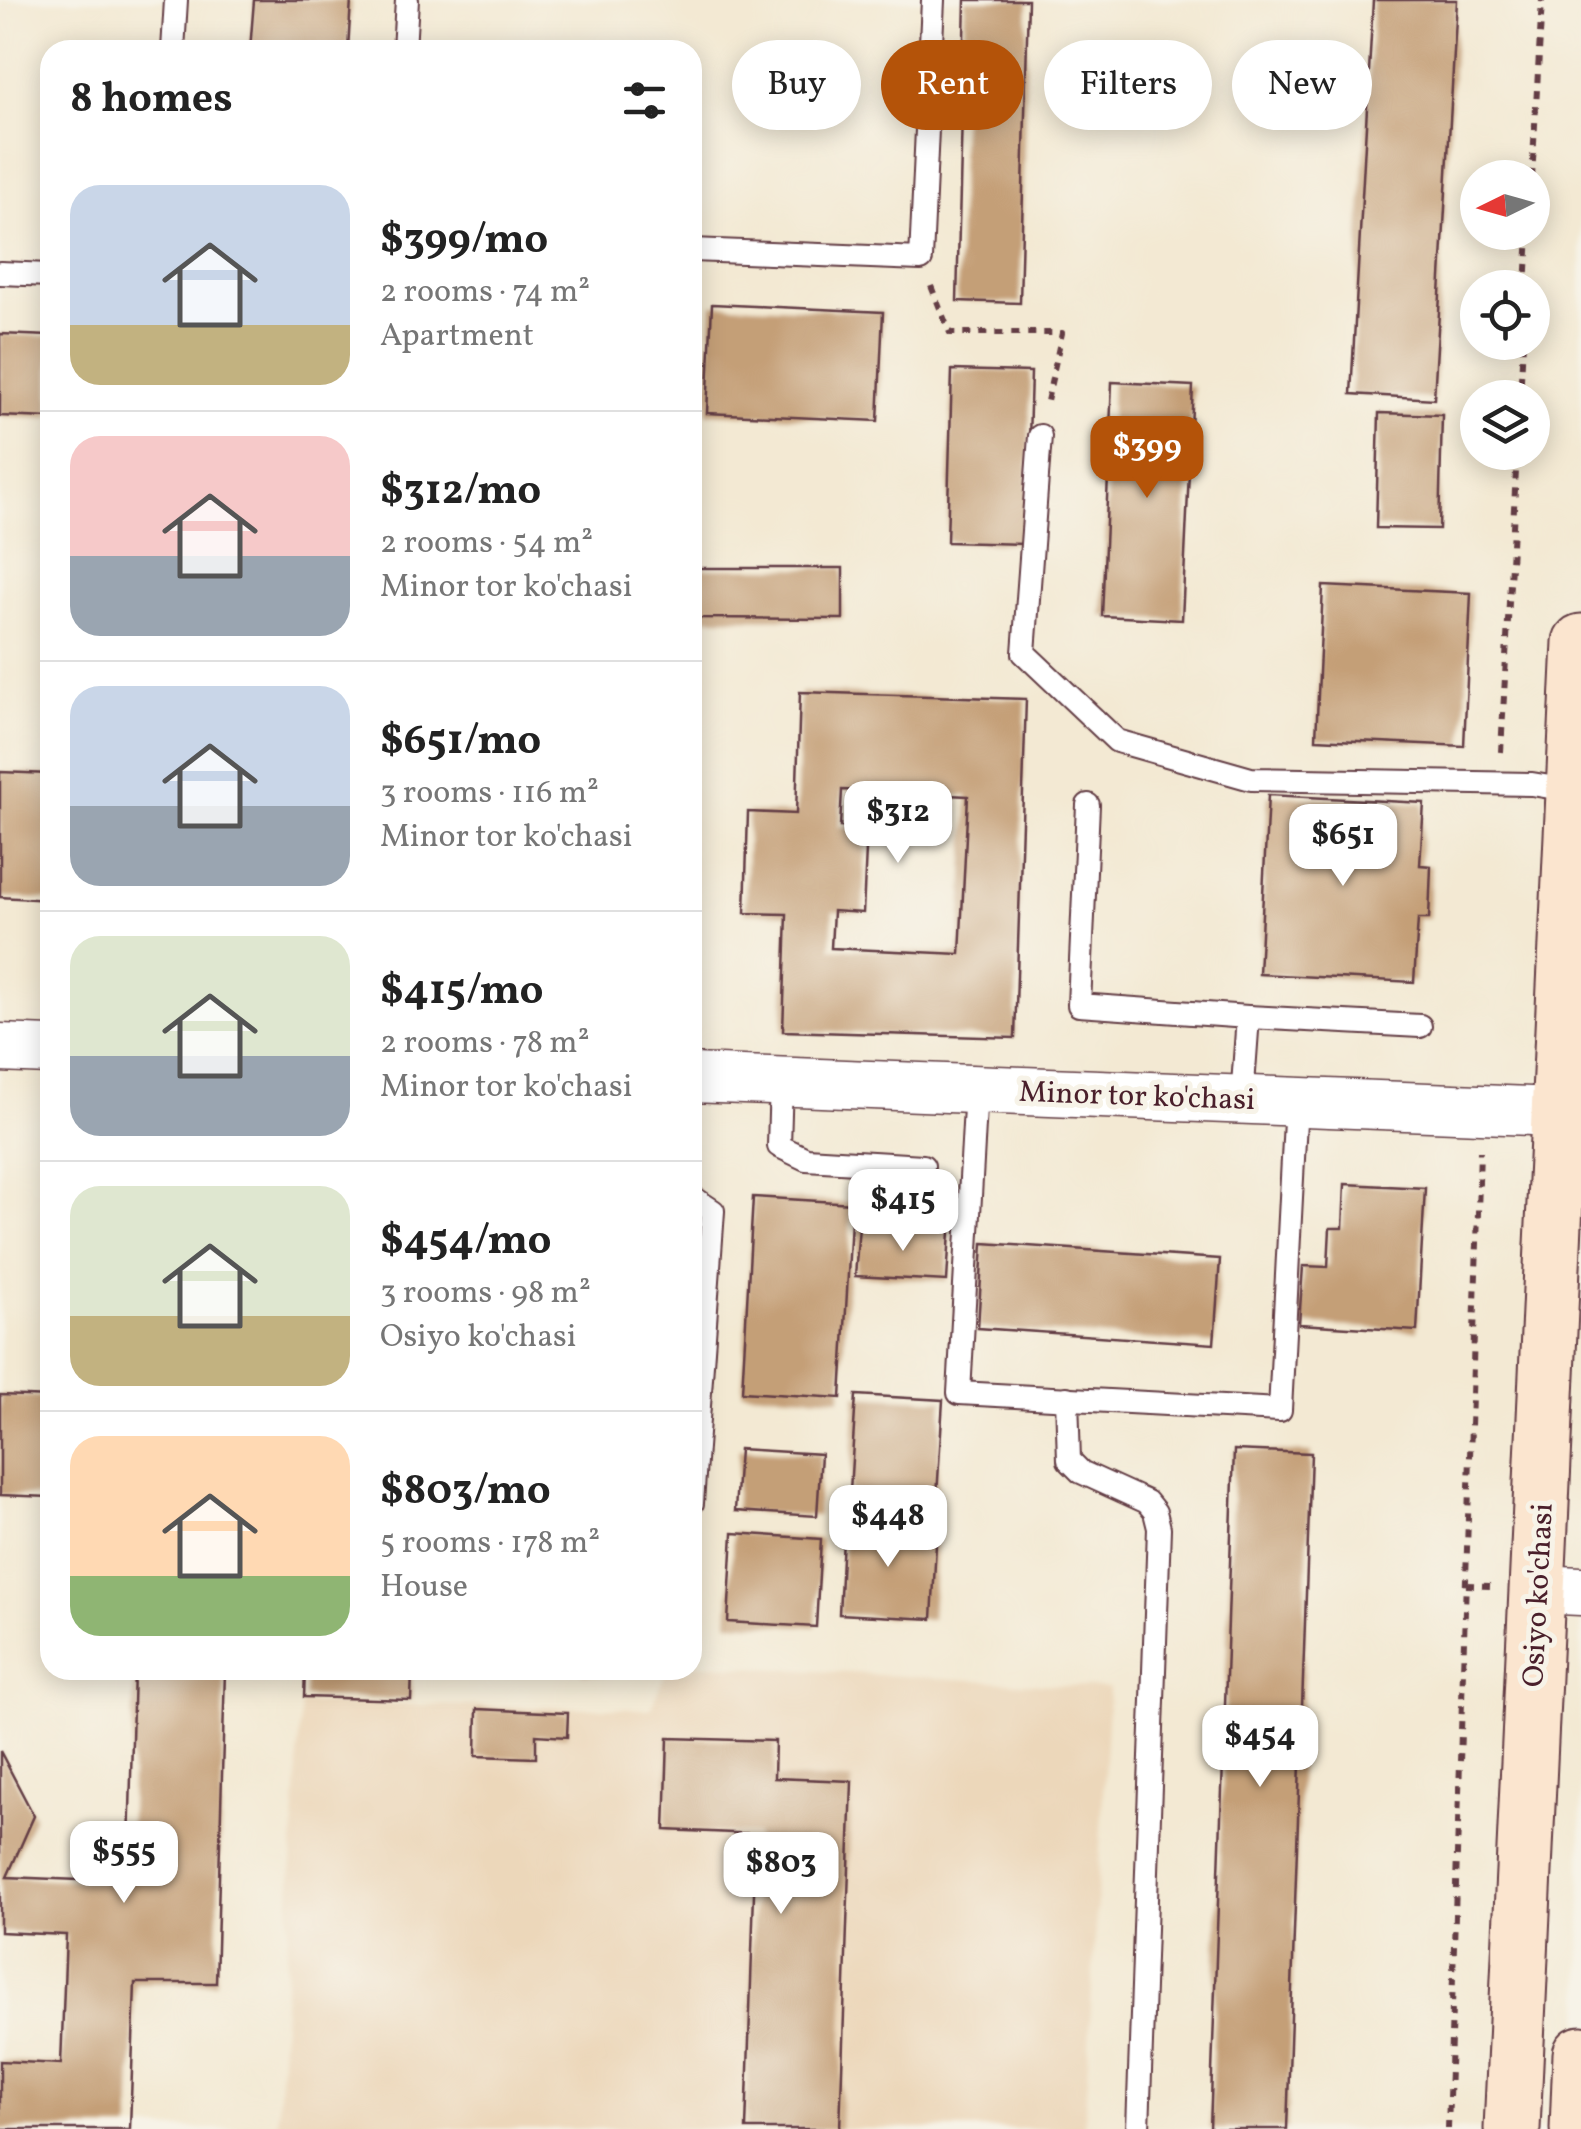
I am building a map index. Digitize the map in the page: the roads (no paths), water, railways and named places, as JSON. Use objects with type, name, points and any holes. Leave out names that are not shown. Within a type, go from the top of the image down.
[{"type":"main road","name":"Osiyo ko'chasi","points":[[1512,2129],[1559,1590],[1574,792],[1581,642]]},
{"type":"main road","points":[[1578,2129],[1581,2054]]},
{"type":"street","points":[[0,1048],[40,1050]]},
{"type":"street","name":"Minor tor ko'chasi","points":[[702,1078],[1570,1113]]},
{"type":"lane","points":[[174,40],[176,0]]},
{"type":"lane","points":[[404,40],[406,0]]},
{"type":"lane","points":[[702,250],[920,259],[933,0]]},
{"type":"lane","points":[[0,274],[40,275]]},
{"type":"lane","points":[[1040,436],[1024,653],[1117,741],[1252,779],[1532,784],[1574,792]]},
{"type":"lane","points":[[1088,805],[1079,1005],[1420,1026]]},
{"type":"lane","points":[[1242,1098],[1248,1017]]},
{"type":"lane","points":[[782,1081],[779,1146],[806,1159],[924,1166]]},
{"type":"lane","points":[[976,1088],[960,1393],[1280,1410],[1296,1101]]},
{"type":"lane","points":[[702,1204],[713,1212],[702,1364]]},
{"type":"lane","points":[[1067,1398],[1069,1460],[1081,1472],[1147,1502],[1155,1512],[1159,1528],[1138,2129]]}]
